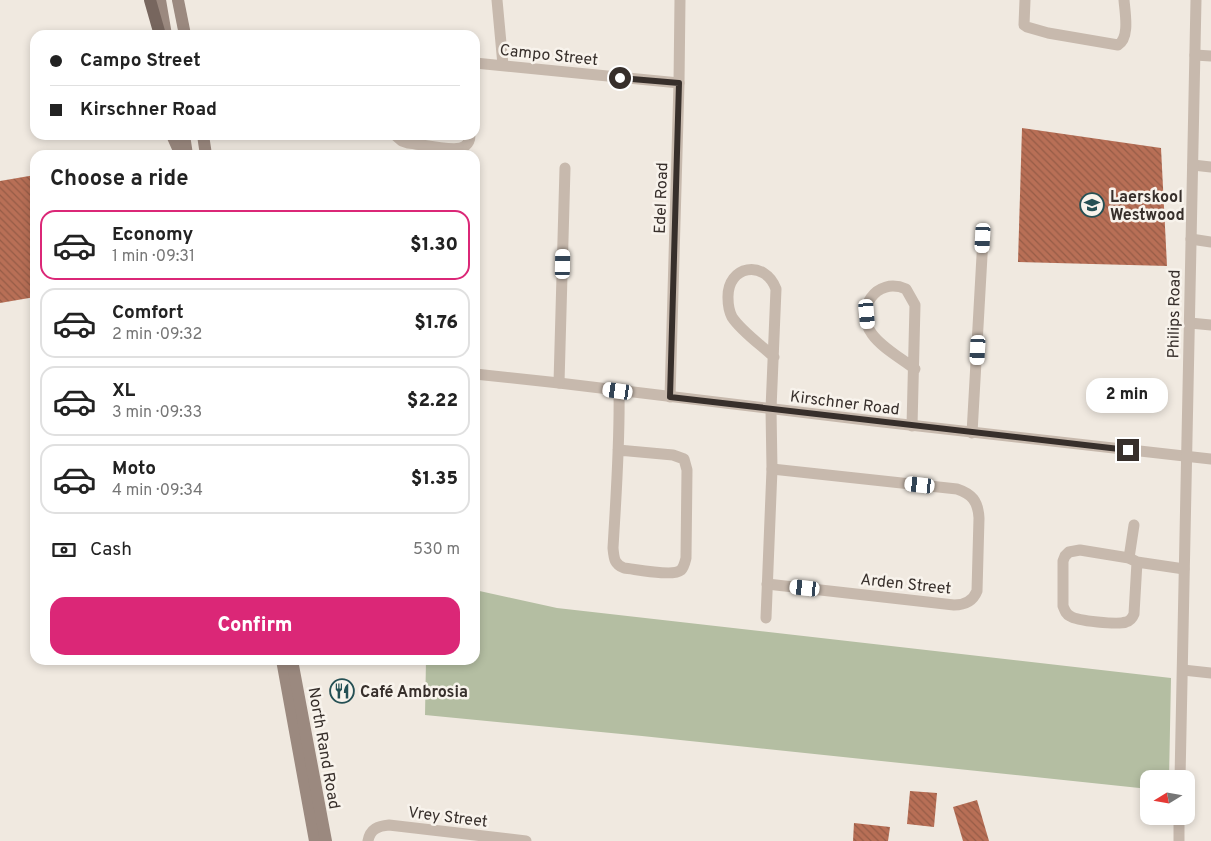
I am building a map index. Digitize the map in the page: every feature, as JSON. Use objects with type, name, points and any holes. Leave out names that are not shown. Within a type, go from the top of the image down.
[{"type":"main road","points":[[150,0],[159,30]]},
{"type":"main road","points":[[160,0],[165,30]]},
{"type":"main road","points":[[178,0],[184,30]]},
{"type":"main road","name":"North Rand Road","points":[[283,665],[315,841]]},
{"type":"main road","name":"North Rand Road","points":[[293,665],[326,841]]},
{"type":"street","points":[[497,0],[503,65]]},
{"type":"street","name":"Edel Road","points":[[670,397],[680,0]]},
{"type":"street","points":[[1025,0],[1024,25],[1027,28],[1118,45],[1122,43],[1125,35],[1124,0]]},
{"type":"street","name":"Philips Road","points":[[1180,770],[1196,0]]},
{"type":"street","points":[[1195,55],[1211,56]]},
{"type":"street","name":"Campo Street","points":[[480,63],[679,83]]},
{"type":"street","points":[[401,140],[408,143],[453,148],[464,147],[469,140]]},
{"type":"street","points":[[1193,165],[1211,167]]},
{"type":"street","points":[[560,383],[565,168]]},
{"type":"street","points":[[972,433],[983,238]]},
{"type":"street","points":[[1192,239],[1211,242]]},
{"type":"street","points":[[766,618],[772,469],[771,409],[774,357],[776,290],[773,281],[760,270],[742,271],[735,274],[730,283],[728,308],[732,317],[774,357]]},
{"type":"street","points":[[912,426],[915,369],[915,305],[906,289],[893,285],[878,289],[868,303],[867,314],[870,333],[915,369]]},
{"type":"street","points":[[1190,324],[1211,325]]},
{"type":"street","name":"Kirschner Road","points":[[480,375],[972,433],[1211,459]]},
{"type":"street","points":[[618,391],[618,450],[613,548],[616,562],[624,568],[666,573],[678,572],[682,569],[686,558],[686,463],[684,459],[672,455],[618,450]]},
{"type":"street","name":"Arden Street","points":[[768,584],[954,605],[960,605],[969,601],[977,591],[979,518],[976,501],[971,495],[956,489],[772,469]]},
{"type":"street","points":[[1134,524],[1133,560],[1134,614],[1132,619],[1127,622],[1114,623],[1072,618],[1068,615],[1064,606],[1063,561],[1069,552],[1080,550],[1133,560],[1184,570]]},
{"type":"street","points":[[1183,670],[1211,673]]},
{"type":"street","name":"Vrey Street","points":[[369,838],[374,829],[389,825],[526,841]]},
{"type":"street","points":[[1178,841],[1179,825]]},
{"type":"green space","points":[[480,591],[557,608],[1171,678],[1169,770],[1140,770],[1140,788],[425,715],[426,665],[480,665]]},
{"type":"building","name":"Laerskool Westwood","points":[[1022,128],[1161,148],[1167,266],[1018,262]]},
{"type":"building","points":[[30,176],[30,298],[0,303],[0,181]]},
{"type":"building","points":[[910,791],[937,793],[934,827],[907,824]]},
{"type":"building","points":[[977,800],[989,841],[963,841],[953,807]]},
{"type":"building","points":[[854,823],[890,827],[888,841],[853,841]]},
{"type":"place","name":"Laerskool Westwood","points":[[1092,205]]},
{"type":"place","name":"Café Ambrosia","points":[[342,691]]},
{"type":"route","points":[[620,78],[679,83],[670,397],[1128,450]]}]
